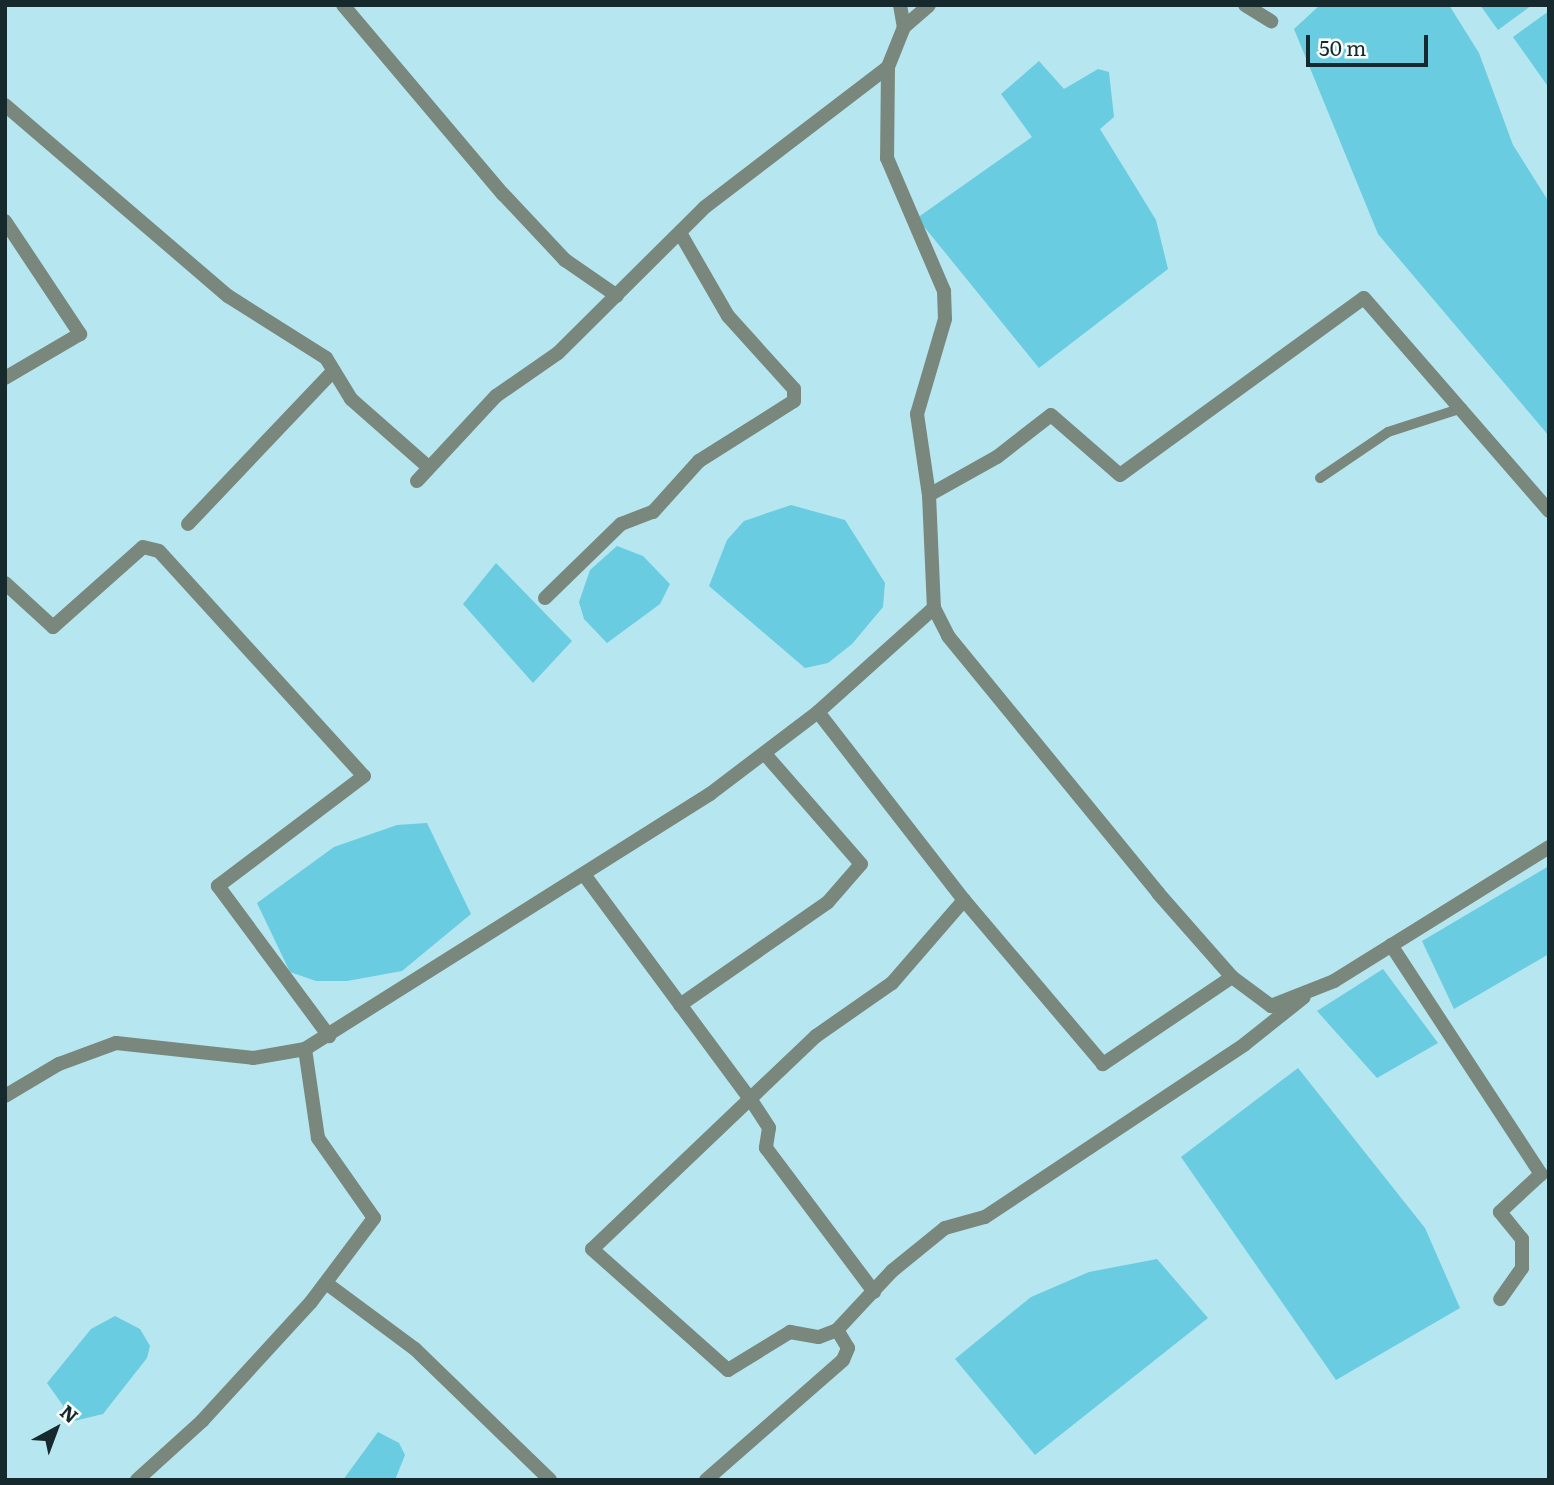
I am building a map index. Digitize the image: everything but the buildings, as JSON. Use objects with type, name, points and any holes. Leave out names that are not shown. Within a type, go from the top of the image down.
[{"type":"street","points":[[343,5],[512,204],[565,260],[617,296]]},
{"type":"street","points":[[900,5],[904,27]]},
{"type":"street","points":[[929,5],[904,27],[888,68],[887,158],[944,291],[945,319],[916,414],[929,495],[934,608],[948,636],[1087,811],[1232,977],[1271,1006],[1304,997]]},
{"type":"street","points":[[1245,5],[1271,21]]},
{"type":"street","points":[[417,481],[496,396],[558,353],[680,233],[767,154],[888,68]]},
{"type":"street","points":[[5,105],[228,296],[281,326],[333,371],[351,399],[428,467]]},
{"type":"street","points":[[5,221],[80,334],[5,378]]},
{"type":"street","points":[[545,598],[621,524],[653,512],[699,461],[794,401],[794,389],[729,316],[680,233]]},
{"type":"street","points":[[929,495],[997,457],[1051,415],[1121,475],[1364,298],[1549,510]]},
{"type":"street","points":[[188,524],[333,371]]},
{"type":"street","points":[[5,583],[53,627],[143,547],[159,551],[364,776],[218,886],[329,1037]]},
{"type":"street","points":[[5,1096],[59,1064],[116,1043],[253,1058],[305,1049],[329,1037],[585,876],[766,755],[934,608]]},
{"type":"street","points":[[818,712],[964,900],[1103,1064],[1232,977]]},
{"type":"street","points":[[680,1005],[828,902],[862,864],[766,755]]},
{"type":"street","points":[[964,900],[892,983],[816,1036],[592,1249],[728,1370],[790,1332],[819,1336],[837,1330],[874,1292],[945,1228],[985,1217],[1245,1044],[1304,997],[1549,847]]},
{"type":"street","points":[[585,876],[751,1100],[769,1128],[766,1148],[874,1292]]},
{"type":"street","points":[[1391,945],[1541,1174],[1500,1212],[1522,1239],[1522,1268],[1500,1299]]},
{"type":"street","points":[[137,1480],[202,1422],[326,1283],[374,1218],[318,1138],[305,1049]]},
{"type":"street","points":[[326,1283],[415,1349],[550,1480]]},
{"type":"street","points":[[706,1480],[843,1360],[848,1348],[837,1330]]},
{"type":"lane","points":[[1320,478],[1388,432],[1462,408]]},
{"type":"water","points":[[1320,5],[1449,5],[1479,53],[1513,145],[1549,202],[1549,436],[1378,234],[1294,29]]},
{"type":"water","points":[[1480,5],[1532,5],[1498,30]]},
{"type":"water","points":[[1549,11],[1549,88],[1513,37]]},
{"type":"water","points":[[1039,61],[1064,89],[1098,69],[1109,72],[1114,117],[1100,129],[1156,220],[1168,269],[1039,368],[917,218],[1032,137],[1001,94]]},
{"type":"water","points":[[791,505],[845,520],[885,583],[883,607],[852,644],[828,663],[805,668],[709,586],[727,540],[744,521]]},
{"type":"water","points":[[617,546],[643,556],[670,584],[660,604],[607,643],[584,619],[579,602],[590,570]]},
{"type":"water","points":[[496,563],[572,641],[533,683],[463,604]]},
{"type":"water","points":[[427,823],[471,914],[402,971],[347,981],[316,981],[290,972],[257,903],[334,847],[397,825]]},
{"type":"water","points":[[1549,866],[1549,954],[1454,1009],[1422,941]]},
{"type":"water","points":[[1383,969],[1438,1043],[1377,1078],[1317,1011]]},
{"type":"water","points":[[1298,1068],[1425,1228],[1460,1308],[1336,1380],[1181,1157]]},
{"type":"water","points":[[1157,1259],[1208,1318],[1035,1455],[955,1359],[1031,1297],[1089,1272]]},
{"type":"water","points":[[115,1316],[140,1329],[150,1346],[147,1358],[103,1414],[74,1421],[47,1383],[91,1329]]},
{"type":"water","points":[[378,1432],[399,1443],[405,1455],[395,1480],[343,1480]]}]
